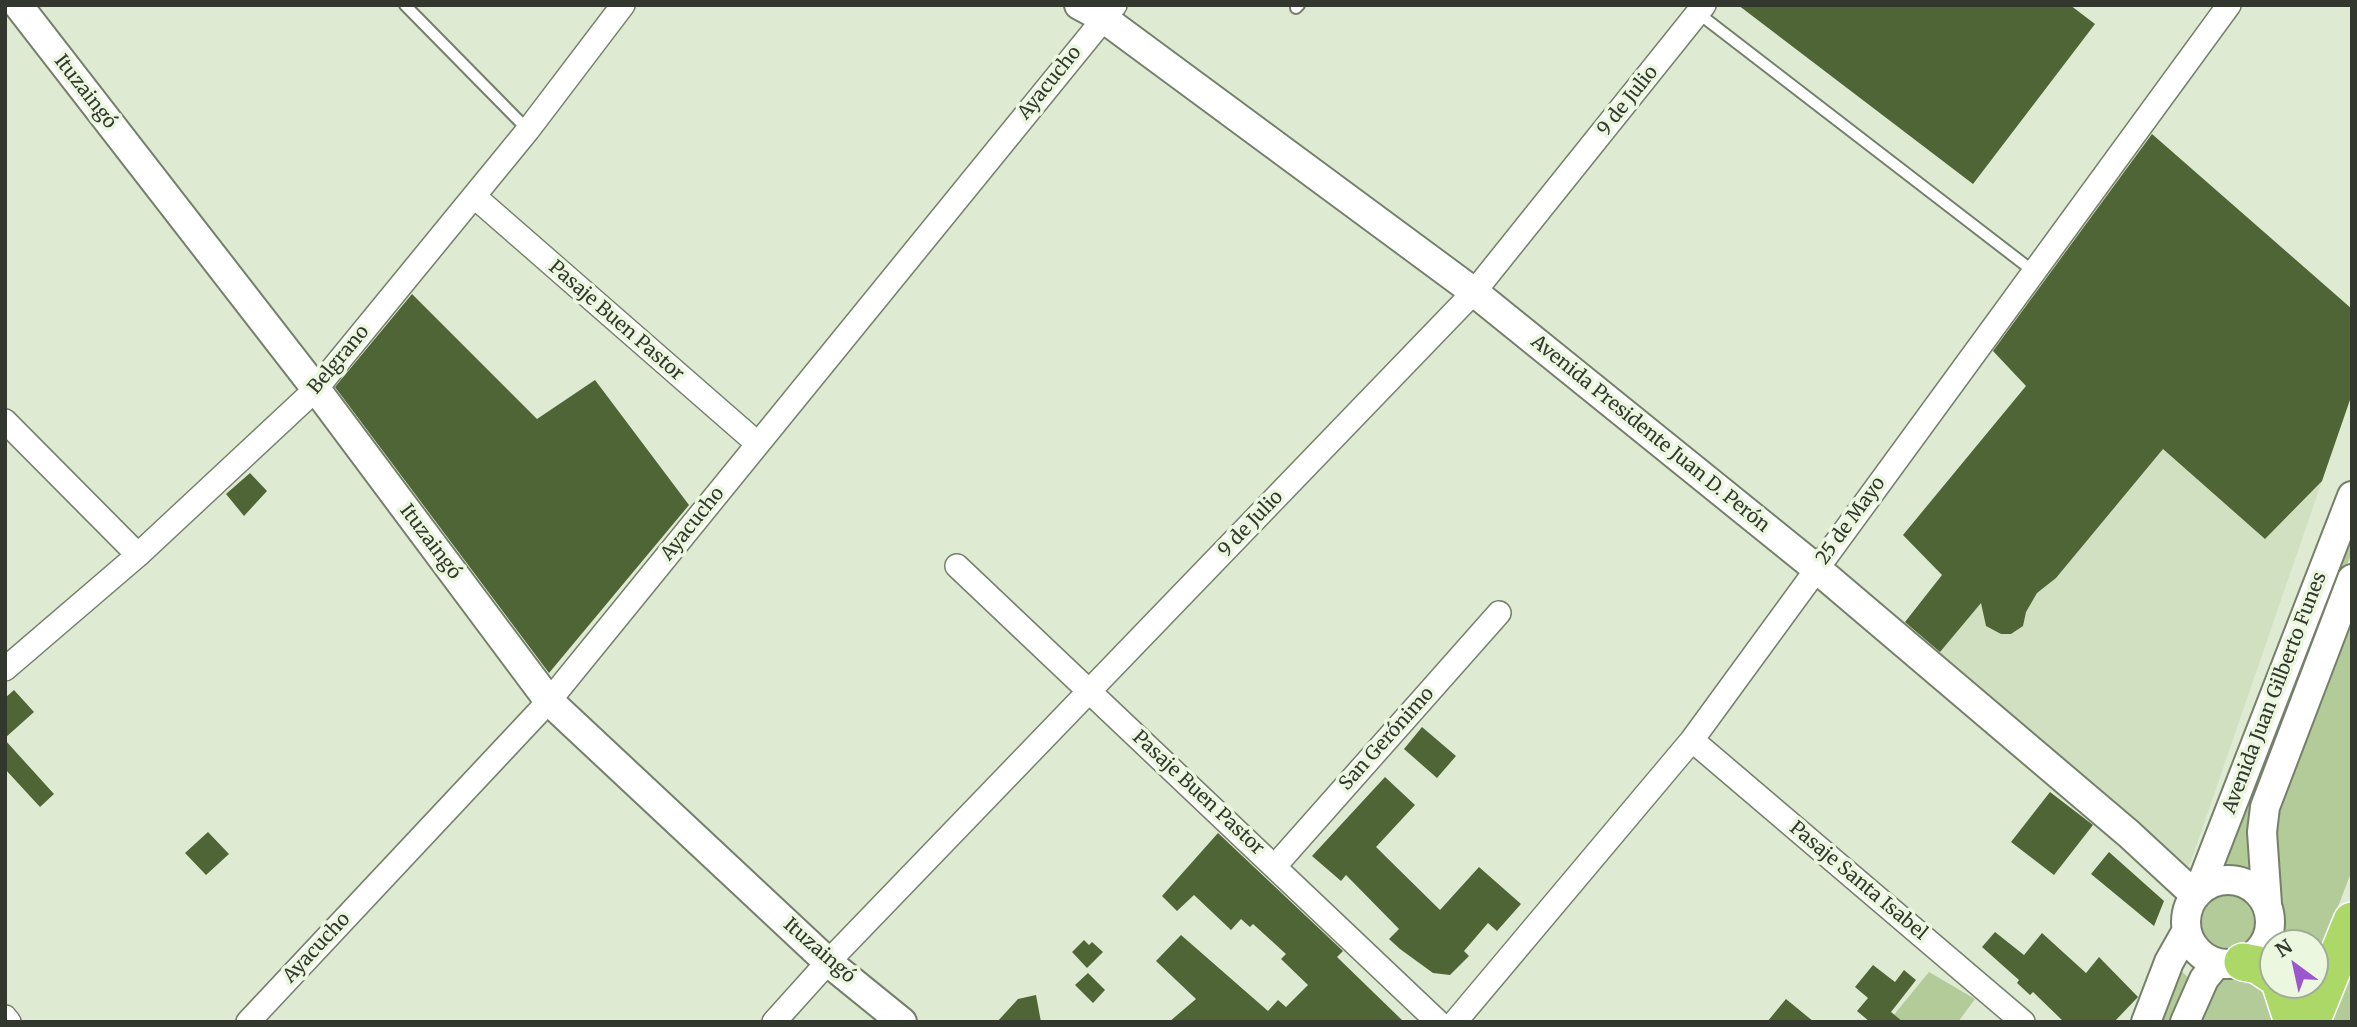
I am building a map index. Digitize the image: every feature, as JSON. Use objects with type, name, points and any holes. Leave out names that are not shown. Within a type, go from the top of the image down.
[{"type":"highway","points":[[2311,1022],[2352,921]]},
{"type":"highway","points":[[2286,999],[2293,1022]]},
{"type":"street","name":"Ituzaingó","points":[[18,5],[316,389],[549,701],[828,962],[902,1022]]},
{"type":"street","name":"Belgrano","points":[[5,669],[138,555],[316,389],[475,197],[623,5]]},
{"type":"street","name":"25 de Mayo","points":[[1455,1022],[1692,740],[2229,5]]},
{"type":"street","name":"9 de Julio","points":[[774,1022],[828,962],[1474,292],[1701,9]]},
{"type":"street","name":"Avenida Presidente Juan D. Perón","points":[[1099,10],[1474,292],[1816,569],[2197,892]]},
{"type":"street","name":"Ayacucho","points":[[248,1022],[549,701],[758,444],[1099,10]]},
{"type":"street","name":"Pasaje Buen Pastor","points":[[475,197],[758,444]]},
{"type":"street","points":[[5,421],[138,555]]},
{"type":"street","name":"Avenida Juan Gilberto Funes","points":[[2197,892],[2352,496]]},
{"type":"street","name":"Pasaje Buen Pastor","points":[[957,566],[1438,1022]]},
{"type":"street","name":"Avenida Juan Gilberto Funes","points":[[2267,904],[2262,832],[2265,807],[2352,579]]},
{"type":"street","name":"San Gerónimo","points":[[1275,866],[1499,613]]},
{"type":"street","points":[[2303,618],[2334,627]]},
{"type":"street","name":"Pasaje Santa Isabel","points":[[1692,740],[2023,1022]]},
{"type":"street","points":[[2146,1022],[2169,962],[2186,932],[2187,910],[2197,892],[2224,879],[2237,880],[2249,885],[2267,904],[2270,932],[2244,967],[2204,979],[2185,1022]]},
{"type":"street","points":[[2186,932],[2197,951],[2244,967]]},
{"type":"street","points":[[5,1017],[9,1022]]},
{"type":"lane","points":[[405,5],[528,130]]},
{"type":"lane","points":[[1701,9],[2033,271]]},
{"type":"shaded area","points":[[2152,134],[2197,176],[2352,394],[2189,867],[1900,628],[1942,575],[1903,535],[2026,386],[1989,346]]},
{"type":"shaded area","points":[[2352,518],[2352,552],[2328,613],[2317,609]]},
{"type":"shaded area","points":[[2352,603],[2352,870],[2329,930],[2277,929],[2276,840],[2282,799]]},
{"type":"shaded area","points":[[2306,636],[2316,640],[2257,882],[2236,871],[2213,874]]},
{"type":"shaded area","points":[[2229,893],[2240,895],[2253,906],[2258,922],[2256,933],[2245,946],[2229,951],[2218,949],[2205,938],[2200,922],[2202,911],[2213,898]]},
{"type":"shaded area","points":[[2352,953],[2352,1014],[2349,1022],[2325,1022]]},
{"type":"shaded area","points":[[2177,967],[2192,981],[2172,1022],[2156,1022]]},
{"type":"shaded area","points":[[2231,968],[2259,976],[2259,999],[2272,999],[2285,1022],[2197,1022],[2224,972]]},
{"type":"shaded area","points":[[1929,972],[1975,999],[1958,1022],[1888,1022]]},
{"type":"building","points":[[1738,5],[2070,5],[2095,24],[1973,184]]},
{"type":"building","points":[[2152,134],[2352,309],[2352,394],[2322,481],[2265,539],[2163,449],[2056,578],[2037,593],[2026,612],[2023,626],[2011,634],[2001,634],[1986,626],[1981,603],[1940,652],[1905,622],[1942,575],[1903,535],[2026,386],[1993,351]]},
{"type":"building","points":[[412,294],[537,419],[595,380],[689,505],[549,673],[335,387]]},
{"type":"building","points":[[250,473],[267,491],[244,516],[226,494]]},
{"type":"building","points":[[14,690],[34,712],[5,738],[5,698]]},
{"type":"building","points":[[1422,727],[1456,756],[1437,778],[1404,749]]},
{"type":"building","points":[[5,740],[54,794],[40,807],[5,769]]},
{"type":"building","points":[[1385,777],[1415,805],[1376,847],[1440,910],[1479,867],[1521,904],[1497,931],[1488,923],[1464,951],[1469,956],[1450,975],[1433,973],[1400,949],[1389,939],[1399,929],[1346,875],[1341,881],[1312,856]]},
{"type":"building","points":[[2050,792],[2093,825],[2054,875],[2011,842]]},
{"type":"building","points":[[208,832],[229,854],[206,875],[185,853]]},
{"type":"building","points":[[1218,833],[1343,951],[1337,957],[1404,1022],[1169,1022],[1196,999],[1156,961],[1181,935],[1268,1011],[1278,1000],[1286,1007],[1308,985],[1281,959],[1286,954],[1253,924],[1250,927],[1241,919],[1231,930],[1194,895],[1177,911],[1162,896]]},
{"type":"building","points":[[2109,852],[2164,901],[2154,926],[2091,874]]},
{"type":"building","points":[[1995,932],[2024,955],[2042,933],[2086,973],[2099,957],[2138,997],[2114,1022],[2064,1022],[2033,992],[2030,995],[2017,983],[2019,980],[1982,947]]},
{"type":"building","points":[[1084,940],[1089,945],[1092,942],[1103,952],[1087,968],[1072,952]]},
{"type":"building","points":[[1873,965],[1895,982],[1904,970],[1916,980],[1891,1012],[1903,1022],[1870,1022],[1857,1011],[1868,998],[1855,987]]},
{"type":"building","points":[[1088,973],[1105,990],[1093,1003],[1075,985]]},
{"type":"building","points":[[1036,995],[1041,1022],[997,1022],[1018,999]]},
{"type":"building","points":[[1786,999],[1814,1022],[1767,1022]]}]
